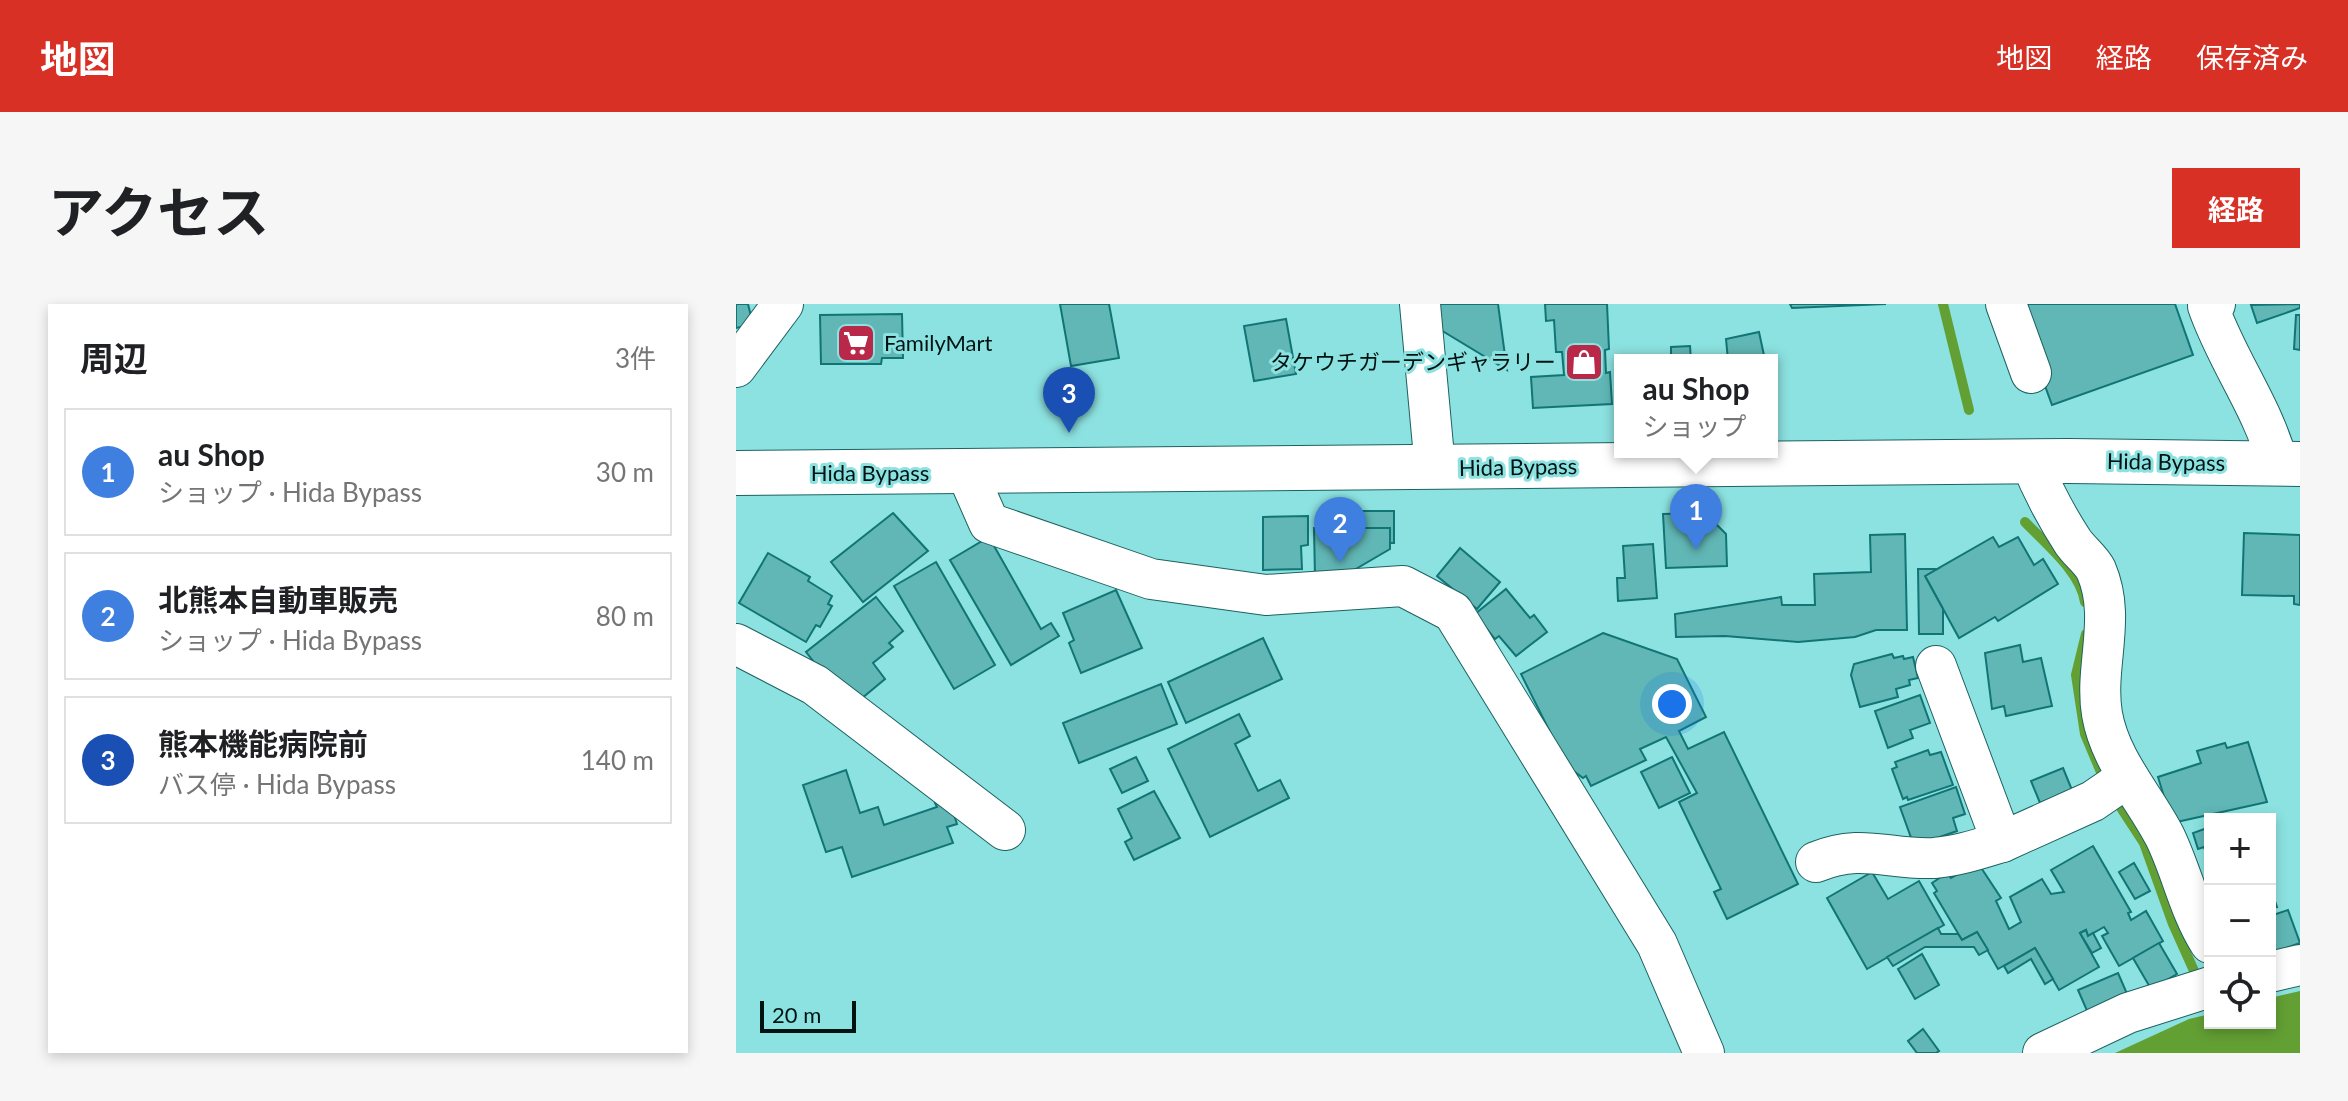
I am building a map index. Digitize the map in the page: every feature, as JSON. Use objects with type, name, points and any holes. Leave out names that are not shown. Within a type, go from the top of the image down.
[{"type":"highway","name":"Hida Bypass","points":[[736,473],[967,473],[1216,466],[1435,468],[2031,462],[2289,464]]},
{"type":"street","points":[[736,367],[783,304]]},
{"type":"street","points":[[1420,304],[1435,468]]},
{"type":"street","points":[[2006,304],[2031,373]]},
{"type":"street","points":[[2215,304],[2208,306],[2218,336],[2289,464]]},
{"type":"street","points":[[2031,462],[2048,502],[2095,569],[2106,608],[2099,686],[2117,786],[2167,840],[2196,920],[2204,933]]},
{"type":"street","points":[[967,473],[989,523],[1151,579],[1266,595],[1403,586],[1453,612],[1657,944],[1704,1053]]},
{"type":"street","points":[[736,644],[815,685],[1005,830]]},
{"type":"street","points":[[1936,666],[2002,842]]},
{"type":"street","points":[[1816,862],[1842,851],[1932,858],[1963,855],[2002,842],[2117,786]]},
{"type":"street","points":[[2276,971],[2300,965]]},
{"type":"street","points":[[2043,1053],[2128,1013],[2204,989]]},
{"type":"shaded area","points":[[2300,991],[2300,1053],[2115,1053],[2189,1019],[2204,1015],[2204,1029],[2276,1029],[2276,997]]},
{"type":"building","points":[[736,304],[748,304],[753,324],[736,328]]},
{"type":"building","points":[[1060,304],[1109,304],[1119,358],[1071,366]]},
{"type":"building","points":[[1401,304],[1498,304],[1507,370],[1421,318]]},
{"type":"building","name":"タケウチガーデンギャラリー","points":[[1545,304],[1607,304],[1609,349],[1605,350],[1606,373],[1610,372],[1612,404],[1533,408],[1531,377],[1564,375],[1562,352],[1556,352],[1554,320],[1546,321]]},
{"type":"building","points":[[1790,304],[1886,304],[1792,308]]},
{"type":"building","points":[[2015,304],[2175,304],[2193,355],[2052,405]]},
{"type":"building","points":[[2300,304],[2300,308],[2257,323],[2251,305]]},
{"type":"building","points":[[902,314],[903,358],[882,358],[881,364],[821,364],[820,315]]},
{"type":"building","points":[[2296,315],[2300,315],[2300,350],[2294,349]]},
{"type":"building","points":[[1286,319],[1296,374],[1254,381],[1244,326]]},
{"type":"building","points":[[1759,332],[1764,354],[1727,354],[1726,339]]},
{"type":"building","points":[[1690,346],[1691,354],[1671,354],[1671,347]]},
{"type":"building","points":[[1355,511],[1394,511],[1394,543],[1390,543],[1390,528],[1356,528]]},
{"type":"building","points":[[893,513],[928,551],[863,602],[831,562]]},
{"type":"building","points":[[1705,513],[1726,534],[1727,566],[1666,568],[1663,514]]},
{"type":"building","points":[[1308,516],[1308,545],[1301,546],[1302,569],[1263,570],[1263,517]]},
{"type":"building","points":[[1314,528],[1390,528],[1390,549],[1342,577],[1315,577]]},
{"type":"building","points":[[2244,533],[2300,535],[2300,605],[2294,604],[2294,596],[2242,595]]},
{"type":"building","points":[[1905,534],[1907,630],[1876,630],[1855,637],[1798,642],[1725,636],[1676,637],[1675,614],[1781,597],[1782,605],[1815,605],[1814,574],[1871,572],[1870,535]]},
{"type":"building","points":[[989,537],[1041,629],[1051,623],[1059,636],[1011,665],[950,560]]},
{"type":"building","points":[[1993,537],[1999,547],[2018,537],[2034,565],[2043,559],[2058,584],[1998,621],[1995,617],[1959,638],[1925,576]]},
{"type":"building","points":[[1653,544],[1657,598],[1618,601],[1617,578],[1625,578],[1623,546]]},
{"type":"building","points":[[1460,548],[1500,582],[1477,609],[1437,576]]},
{"type":"building","points":[[768,553],[810,577],[808,581],[832,596],[828,604],[832,606],[820,627],[816,625],[806,642],[739,603]]},
{"type":"building","points":[[936,562],[995,665],[954,689],[894,586]]},
{"type":"building","points":[[1918,569],[1937,569],[1925,576],[1943,609],[1943,634],[1919,634]]},
{"type":"building","points":[[1506,589],[1530,618],[1534,615],[1547,632],[1516,656],[1499,636],[1495,639],[1475,614]]},
{"type":"building","points":[[1116,590],[1142,648],[1081,673],[1069,643],[1074,640],[1063,613]]},
{"type":"building","points":[[876,597],[903,631],[889,643],[893,647],[873,663],[885,679],[855,704],[834,687],[806,652]]},
{"type":"building","points":[[1603,633],[1677,659],[1706,717],[1679,731],[1688,749],[1724,732],[1798,884],[1727,919],[1714,892],[1721,889],[1679,802],[1697,793],[1666,737],[1640,749],[1646,760],[1591,786],[1586,776],[1583,778],[1567,766],[1521,674]]},
{"type":"building","points":[[1263,638],[1282,679],[1186,723],[1168,682]]},
{"type":"building","points":[[2020,645],[2023,662],[2041,658],[2052,706],[2006,716],[2004,706],[1992,709],[1985,653]]},
{"type":"building","points":[[1892,654],[1894,658],[1913,657],[1918,678],[1909,680],[1910,685],[1896,689],[1898,697],[1860,707],[1851,675],[1854,664]]},
{"type":"building","points":[[1161,684],[1177,724],[1079,763],[1063,723]]},
{"type":"building","points":[[1920,695],[1930,723],[1910,730],[1913,738],[1888,748],[1875,711]]},
{"type":"building","points":[[1239,714],[1250,736],[1235,744],[1258,791],[1280,780],[1289,798],[1210,837],[1168,749]]},
{"type":"building","points":[[2248,742],[2267,802],[2204,813],[2204,816],[2172,823],[2158,777],[2201,763],[2197,751],[2225,743],[2227,748]]},
{"type":"building","points":[[1928,750],[1930,755],[1941,752],[1953,785],[1903,799],[1892,769],[1897,767],[1895,762]]},
{"type":"building","points":[[1136,757],[1148,781],[1122,793],[1110,769]]},
{"type":"building","points":[[1672,757],[1690,793],[1659,808],[1641,772]]},
{"type":"building","points":[[2063,768],[2072,790],[2040,803],[2031,781]]},
{"type":"building","points":[[846,770],[860,813],[878,807],[884,825],[937,807],[935,803],[949,799],[957,824],[947,827],[953,843],[852,877],[842,847],[826,852],[803,785]]},
{"type":"building","points":[[1956,787],[1965,814],[1953,818],[1957,831],[1914,846],[1900,807]]},
{"type":"building","points":[[1154,791],[1180,838],[1134,860],[1125,842],[1132,838],[1118,809]]},
{"type":"building","points":[[2204,829],[2204,847],[2198,849],[2193,833]]},
{"type":"building","points":[[2093,846],[2131,912],[2128,913],[2131,920],[2146,911],[2163,941],[2119,966],[2102,936],[2108,933],[2104,927],[2088,936],[2086,930],[2080,933],[2099,967],[2059,990],[2035,948],[1998,969],[1977,932],[1962,940],[1934,893],[1937,891],[1932,883],[1947,873],[1951,878],[1978,863],[2001,898],[1996,901],[2009,929],[2021,922],[2010,897],[2042,879],[2051,894],[2064,892],[2051,870]]},
{"type":"building","points":[[2134,863],[2150,891],[2135,899],[2119,872]]},
{"type":"building","points":[[1872,872],[1888,899],[1919,881],[1944,925],[1867,969],[1827,898]]},
{"type":"building","points":[[2288,910],[2300,943],[2276,952],[2276,914]]},
{"type":"building","points":[[1938,928],[1941,934],[1958,934],[1962,940],[1977,932],[1988,950],[1979,955],[1974,947],[1925,947],[1893,966],[1887,957]]},
{"type":"building","points":[[2086,930],[2088,936],[2093,933],[2101,948],[2092,953],[2080,933]]},
{"type":"building","points":[[2159,943],[2177,974],[2151,989],[2133,958]]},
{"type":"building","points":[[2035,948],[2053,979],[2045,984],[2031,959],[2008,973],[2004,966]]},
{"type":"building","points":[[1922,954],[1939,985],[1915,999],[1898,969]]},
{"type":"building","points":[[2118,973],[2128,996],[2088,1013],[2078,990]]},
{"type":"building","points":[[1923,1029],[1939,1051],[1936,1053],[1917,1053],[1908,1041]]},
{"type":"waterway","points":[[1943,304],[1969,410]]},
{"type":"waterway","points":[[2025,522],[2070,569],[2085,602]]},
{"type":"waterway","points":[[2086,634],[2076,675],[2085,734],[2106,784]]},
{"type":"waterway","points":[[2114,797],[2144,843],[2173,924],[2199,982]]},
{"type":"place","name":"FamilyMart","points":[[856,343]]},
{"type":"place","name":"タケウチガーデンギャラリー","points":[[1584,362]]},
{"type":"place","name":"熊本機能病院前","points":[[1069,433]]},
{"type":"place","name":"au Shop","points":[[1696,550]]},
{"type":"place","name":"北熊本自動車販売","points":[[1340,563]]}]
